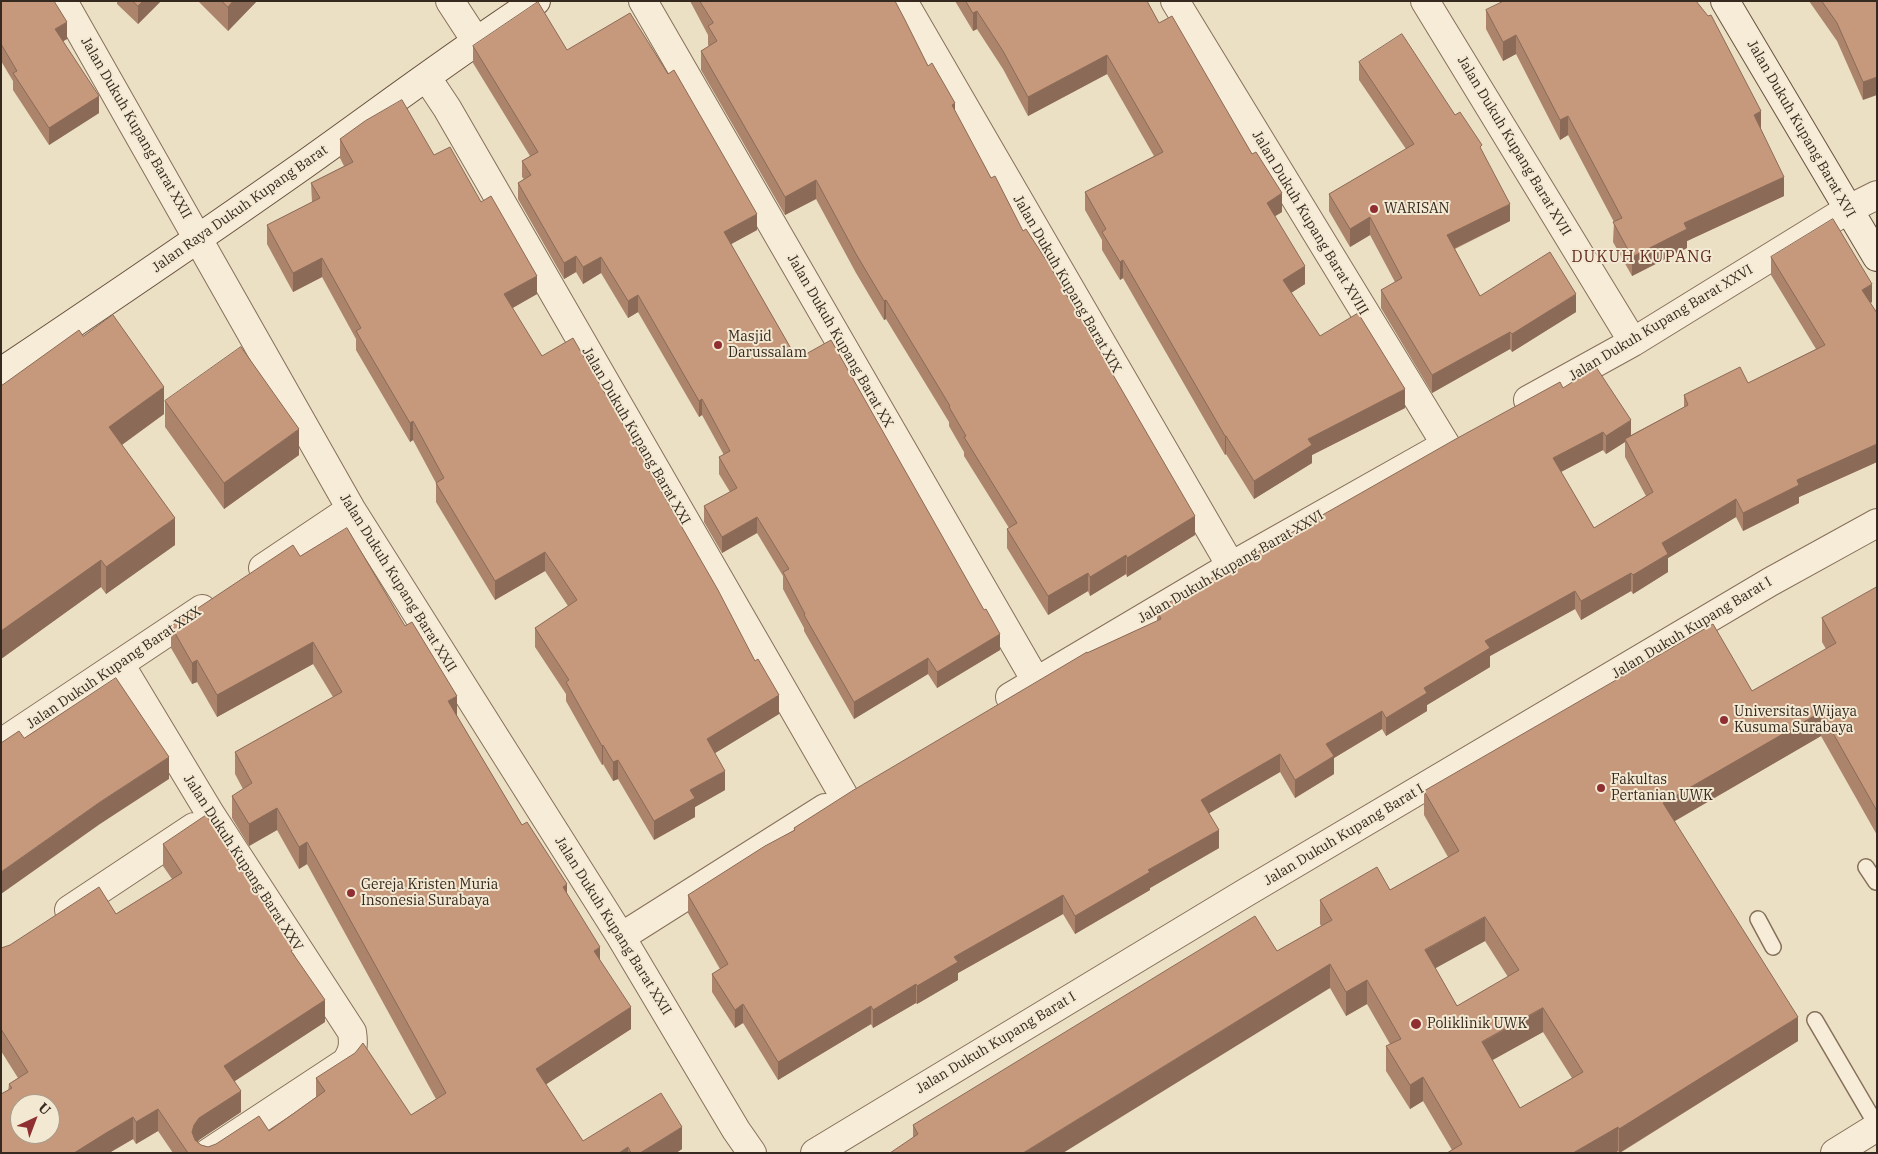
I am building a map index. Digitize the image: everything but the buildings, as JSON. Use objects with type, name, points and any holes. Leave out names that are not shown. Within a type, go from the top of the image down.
[{"type":"street","name":"Jalan Dukuh Kupang Barat XXII","points":[[63,1],[351,509],[621,937],[736,1130],[752,1153]]},
{"type":"street","points":[[450,1],[476,41]]},
{"type":"street","name":"Jalan Raya Dukuh Kupang Barat","points":[[1,372],[199,239],[427,78],[476,41],[536,1]]},
{"type":"street","name":"Jalan Dukuh Kupang Barat XX","points":[[643,1],[1036,682]]},
{"type":"street","name":"Jalan Dukuh Kupang Barat XIX","points":[[903,1],[1231,566]]},
{"type":"street","name":"Jalan Dukuh Kupang Barat XVIII","points":[[1175,1],[1446,445]]},
{"type":"street","name":"Jalan Dukuh Kupang Barat XVII","points":[[1425,1],[1634,342]]},
{"type":"street","name":"Jalan Dukuh Kupang Barat XVI","points":[[1725,1],[1877,257]]},
{"type":"street","name":"Jalan Dukuh Kupang Barat XXI","points":[[427,78],[447,108],[844,796]]},
{"type":"street","name":"Jalan Dukuh Kupang Barat XXVI","points":[[1505,412],[1634,342],[1848,210],[1877,195]]},
{"type":"street","name":"Jalan Dukuh Kupang Barat XXVI","points":[[986,711],[1231,566],[1471,431]]},
{"type":"street","name":"Jalan Dukuh Kupang Barat XXX","points":[[1,743],[351,509]]},
{"type":"street","name":"Jalan Dukuh Kupang Barat I","points":[[815,1153],[1245,893],[1770,582],[1877,524]]},
{"type":"street","name":"Jalan Dukuh Kupang Barat XXV","points":[[120,664],[211,815],[352,1032],[354,1044],[346,1062],[208,1153]]},
{"type":"street","points":[[621,937],[869,781]]},
{"type":"street","points":[[45,926],[211,815]]},
{"type":"street","points":[[1848,1149],[1877,1127]]},
{"type":"lane","points":[[1866,866],[1876,882]]},
{"type":"lane","points":[[1758,919],[1773,947]]},
{"type":"lane","points":[[1815,1020],[1877,1127]]},
{"type":"place","name":"WARISAN","points":[[1374,209]]},
{"type":"place","name":"Masjid Darussalam","points":[[718,345]]},
{"type":"place","name":"Universitas Wijaya Kusuma Surabaya","points":[[1724,720]]},
{"type":"place","name":"Fakultas Pertanian UWK","points":[[1601,788]]},
{"type":"place","name":"Gereja Kristen Muria Insonesia Surabaya","points":[[351,893]]},
{"type":"place","name":"Poliklinik UWK","points":[[1416,1024]]},
{"type":"district","name":"DUKUH KUPANG","points":[[1642,257]]}]
